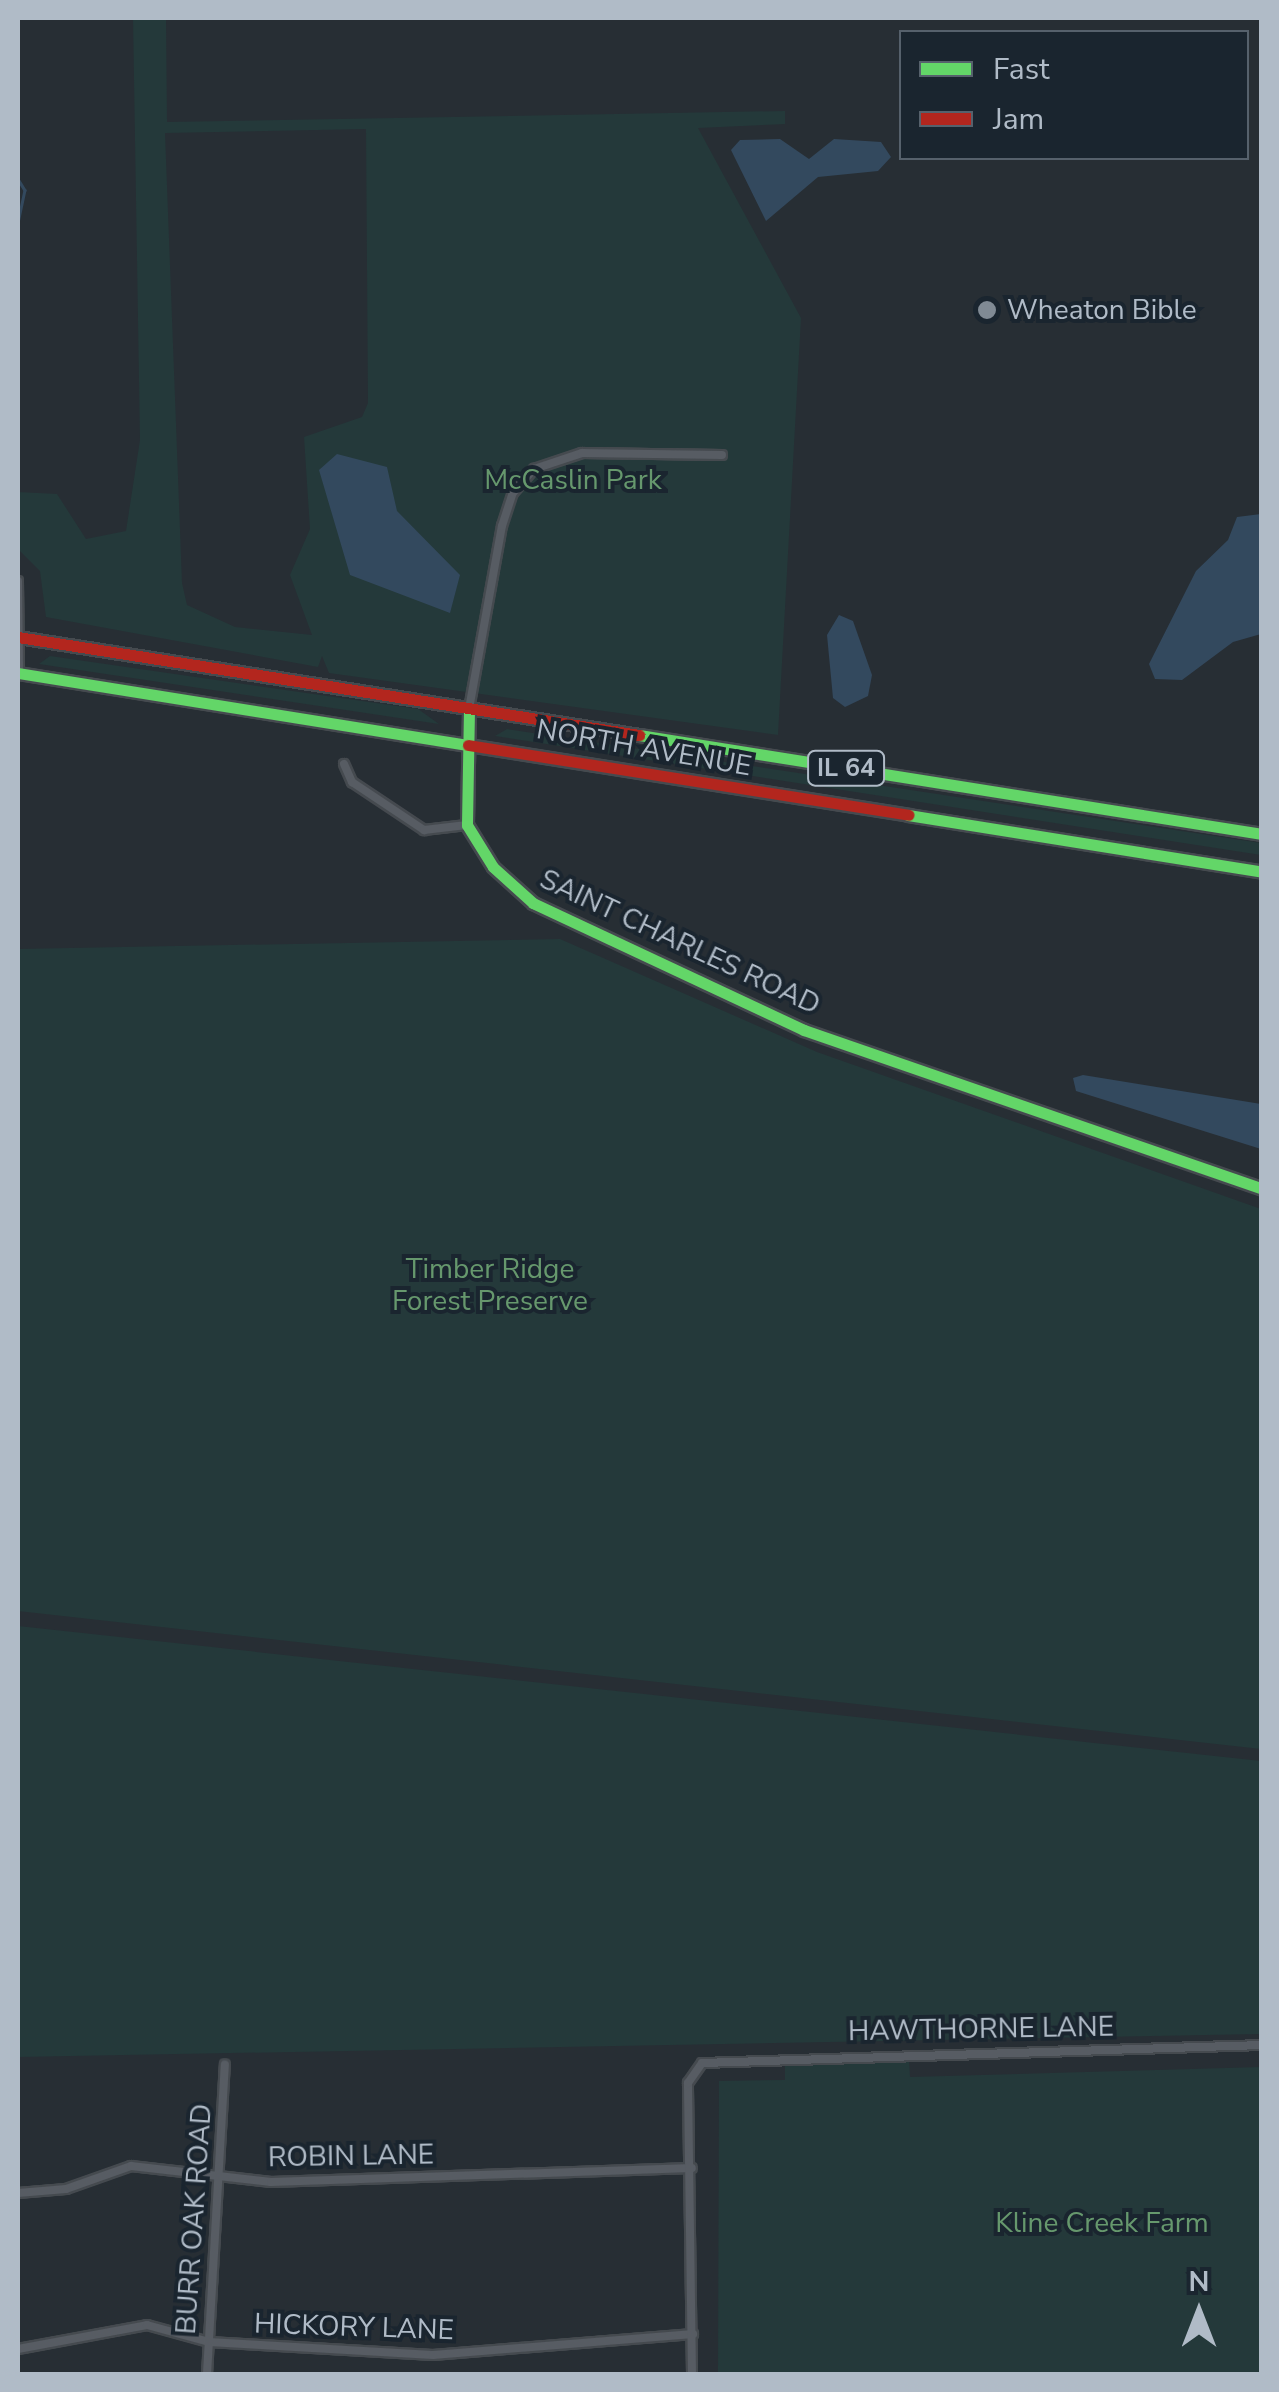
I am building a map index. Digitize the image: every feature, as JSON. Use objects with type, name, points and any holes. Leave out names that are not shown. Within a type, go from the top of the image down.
[{"type":"main road","name":"NORTH AVENUE","points":[[20,638],[1262,834]]},
{"type":"main road","name":"NORTH AVENUE","points":[[18,673],[1262,872]]},
{"type":"main road","points":[[467,825],[464,743],[470,709]]},
{"type":"main road","name":"SAINT CHARLES ROAD","points":[[467,825],[517,892],[611,944],[804,1030],[1262,1189]]},
{"type":"street","points":[[470,709],[502,526],[512,492],[534,469],[582,454],[722,455]]},
{"type":"street","points":[[18,581],[18,673]]},
{"type":"street","points":[[344,764],[352,782],[424,830],[467,825]]},
{"type":"street","name":"HAWTHORNE LANE","points":[[692,2168],[688,2084],[702,2063],[1262,2044]]},
{"type":"street","name":"BURR OAK ROAD","points":[[207,2374],[224,2177],[225,2065]]},
{"type":"street","name":"ROBIN LANE","points":[[18,2194],[66,2189],[131,2166],[224,2177],[692,2168]]},
{"type":"street","points":[[692,2168],[692,2374]]},
{"type":"street","name":"HICKORY LANE","points":[[18,2349],[146,2326],[209,2342],[446,2355],[692,2334]]},
{"type":"green space","name":"McCaslin Park","points":[[133,18],[166,18],[167,122],[785,111],[785,124],[698,128],[801,318],[778,735],[329,673],[322,656],[318,667],[46,617],[40,571],[18,549],[18,492],[57,494],[86,539],[126,531],[140,440]],"holes":[[[366,129],[368,403],[362,417],[304,437],[310,529],[290,575],[312,635],[235,627],[187,605],[182,583],[165,133]]]},
{"type":"green space","points":[[50,656],[418,709],[439,724],[39,664]]},
{"type":"green space","points":[[507,729],[1261,843],[1261,855],[495,736]]},
{"type":"green space","name":"Timber Ridge Forest Preserve","points":[[560,939],[817,1052],[1261,1209],[1261,1749],[18,1611],[18,949]]},
{"type":"green space","points":[[18,1626],[1261,1761],[1261,2034],[18,2057]]},
{"type":"green space","name":"Kline Creek Farm","points":[[909,2059],[910,2077],[1261,2067],[1261,2374],[718,2374],[719,2081],[785,2080],[785,2063]]},
{"type":"water","points":[[780,139],[809,159],[834,139],[881,142],[891,157],[878,171],[818,177],[766,221],[731,150],[740,140]]},
{"type":"water","points":[[337,454],[387,467],[397,511],[460,575],[450,613],[350,575],[319,470]]},
{"type":"water","points":[[1261,514],[1261,634],[1233,642],[1182,680],[1155,679],[1149,664],[1196,571],[1228,540],[1237,517]]},
{"type":"water","points":[[839,615],[853,621],[872,675],[868,696],[845,707],[833,698],[827,635]]},
{"type":"water","points":[[1083,1075],[1261,1104],[1261,1149],[1076,1091],[1073,1078]]},
{"type":"waterway","points":[[18,179],[25,190],[18,224]]},
{"type":"traffic: fast","points":[[18,673],[468,745]]},
{"type":"traffic: fast","points":[[469,709],[467,825],[493,867],[533,903],[804,1030],[1262,1189]]},
{"type":"traffic: fast","points":[[639,735],[1262,834]]},
{"type":"traffic: fast","points":[[908,815],[1262,872]]},
{"type":"traffic: jam","points":[[18,637],[639,735]]},
{"type":"traffic: jam","points":[[468,745],[908,815]]},
{"type":"place","name":"Wheaton Bible","points":[[987,310]]}]
